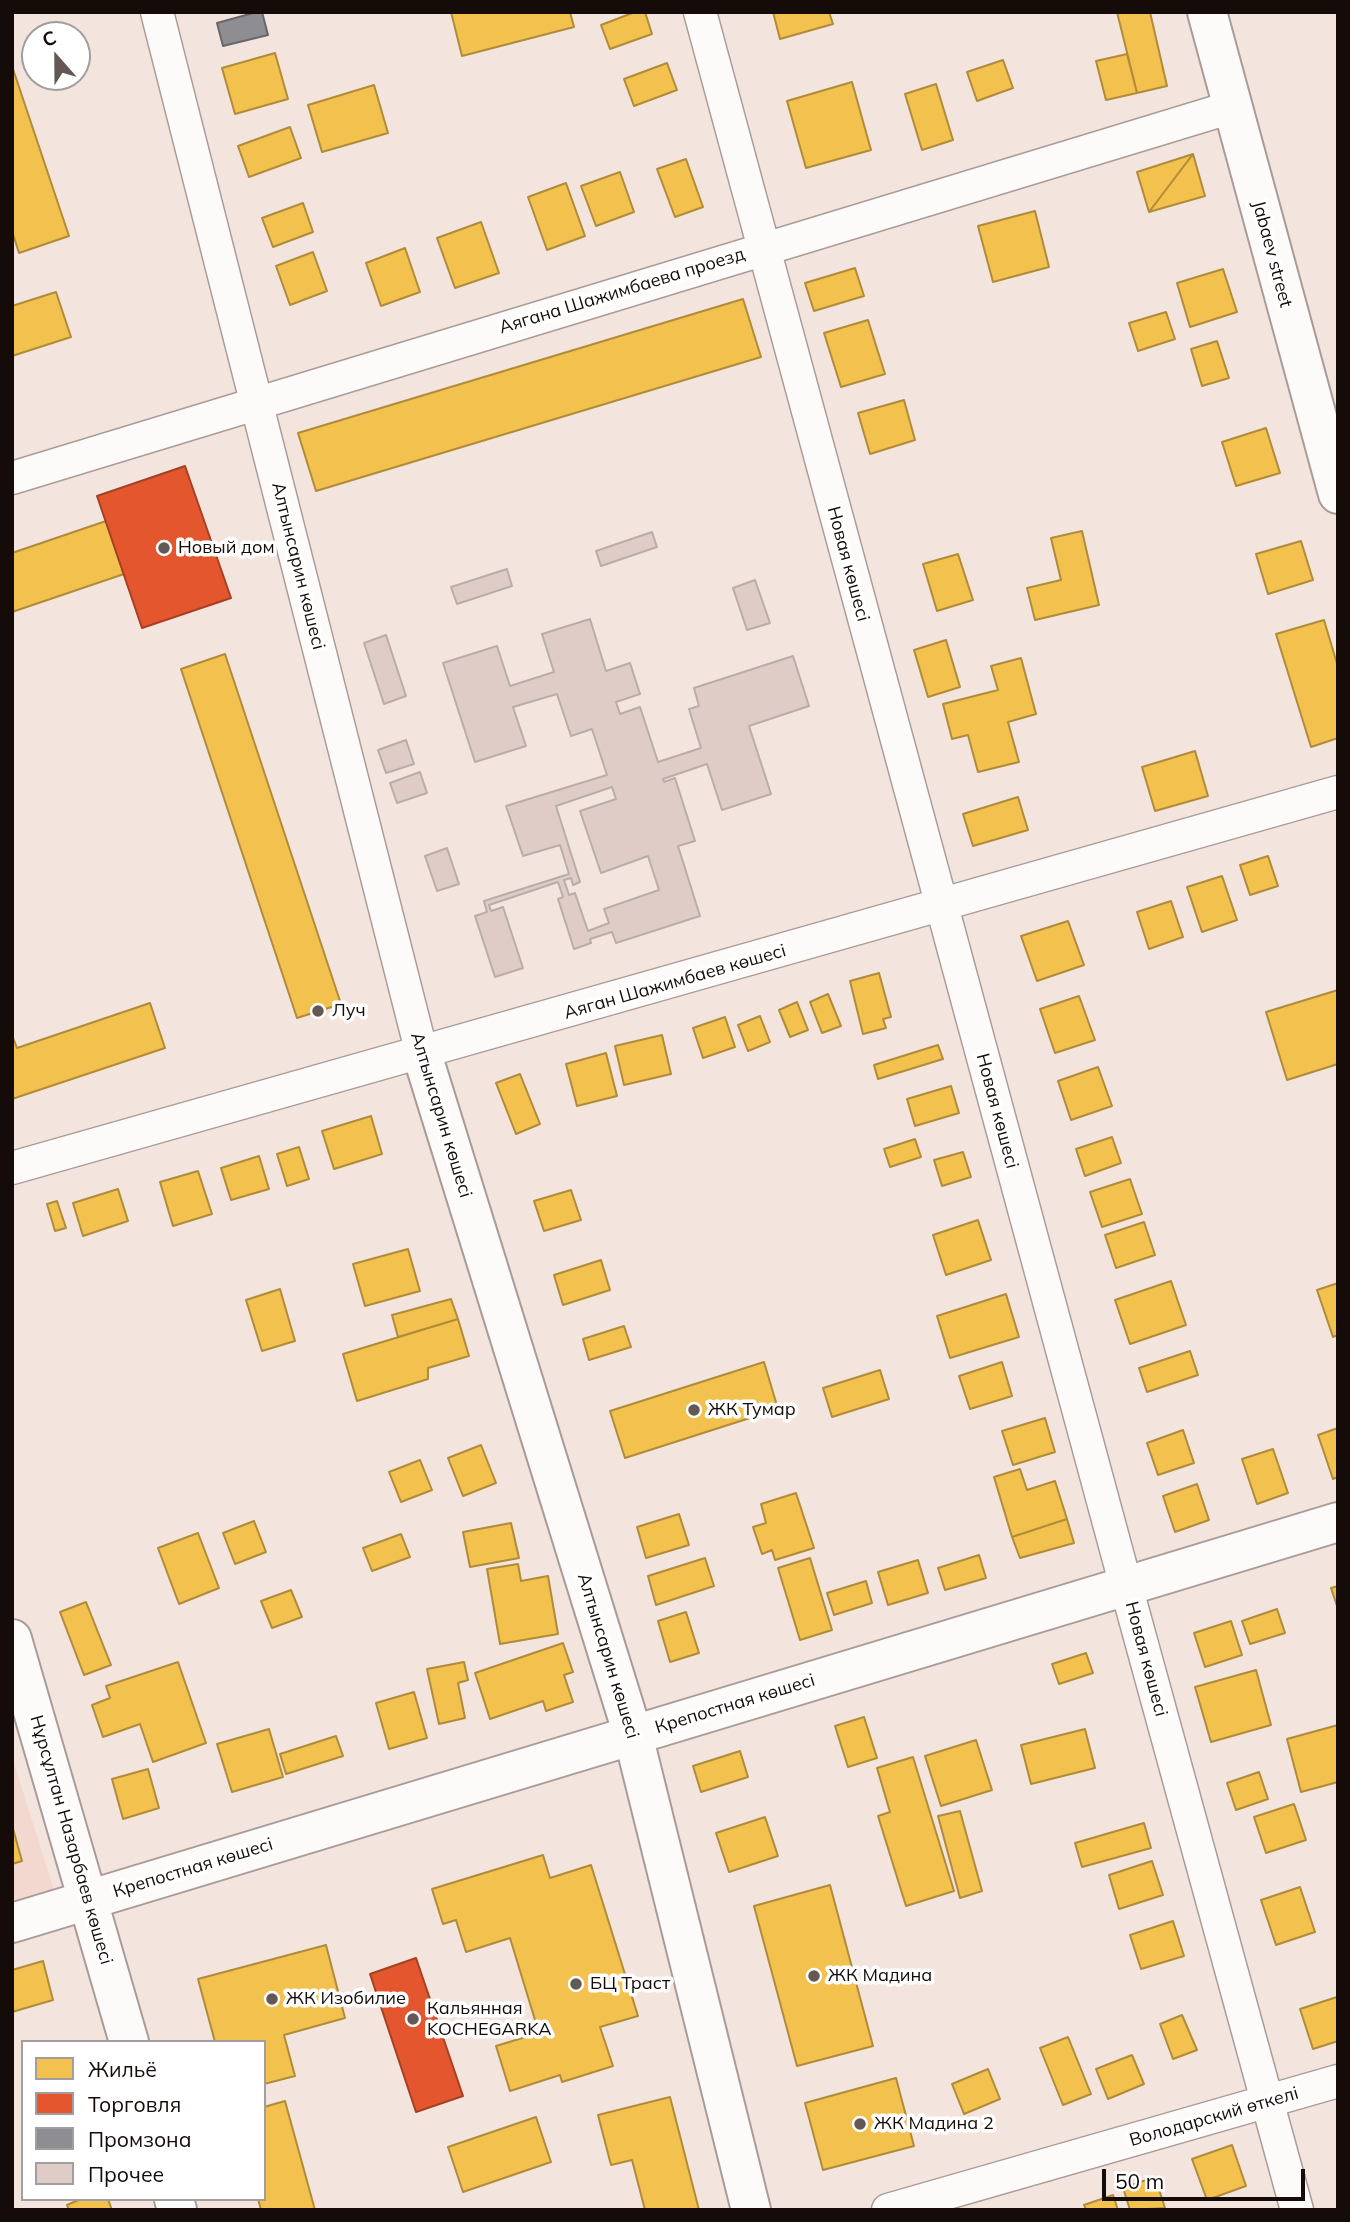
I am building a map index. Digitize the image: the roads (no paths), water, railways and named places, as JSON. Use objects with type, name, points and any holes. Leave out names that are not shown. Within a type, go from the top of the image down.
[{"type":"street","name":"Алтынсарин көшесі","points":[[158,12],[422,1054],[633,1735],[751,2210]]},
{"type":"street","name":"Новая көшесі","points":[[700,12],[1297,2210]]},
{"type":"street","name":"Jabaev street","points":[[1208,12],[1338,494]]},
{"type":"street","name":"Аягана Шажимбаева проезд","points":[[12,478],[1232,107]]},
{"type":"street","name":"Аяган Шажимбаев көшесі","points":[[12,1168],[422,1054],[1338,792]]},
{"type":"street","name":"Крепостная көшесі","points":[[12,1923],[1338,1521]]},
{"type":"street","name":"Нұрсұлтан Назарбаев көшесі","points":[[12,1639],[128,2040]]},
{"type":"street","name":"Володарский өткелі","points":[[888,2210],[1338,2081]]},
{"type":"place","name":"Новый дом","points":[[164,548]]},
{"type":"place","name":"Луч","points":[[318,1011]]},
{"type":"place","name":"ЖК Тумар","points":[[694,1410]]},
{"type":"place","name":"ЖК Мадина","points":[[814,1976]]},
{"type":"place","name":"БЦ Траст","points":[[576,1984]]},
{"type":"place","name":"ЖК Изобилие","points":[[272,1999]]},
{"type":"place","name":"Кальянная KOCHEGARKA","points":[[413,2019]]},
{"type":"place","name":"ЖК Мадина 2","points":[[860,2124]]}]
